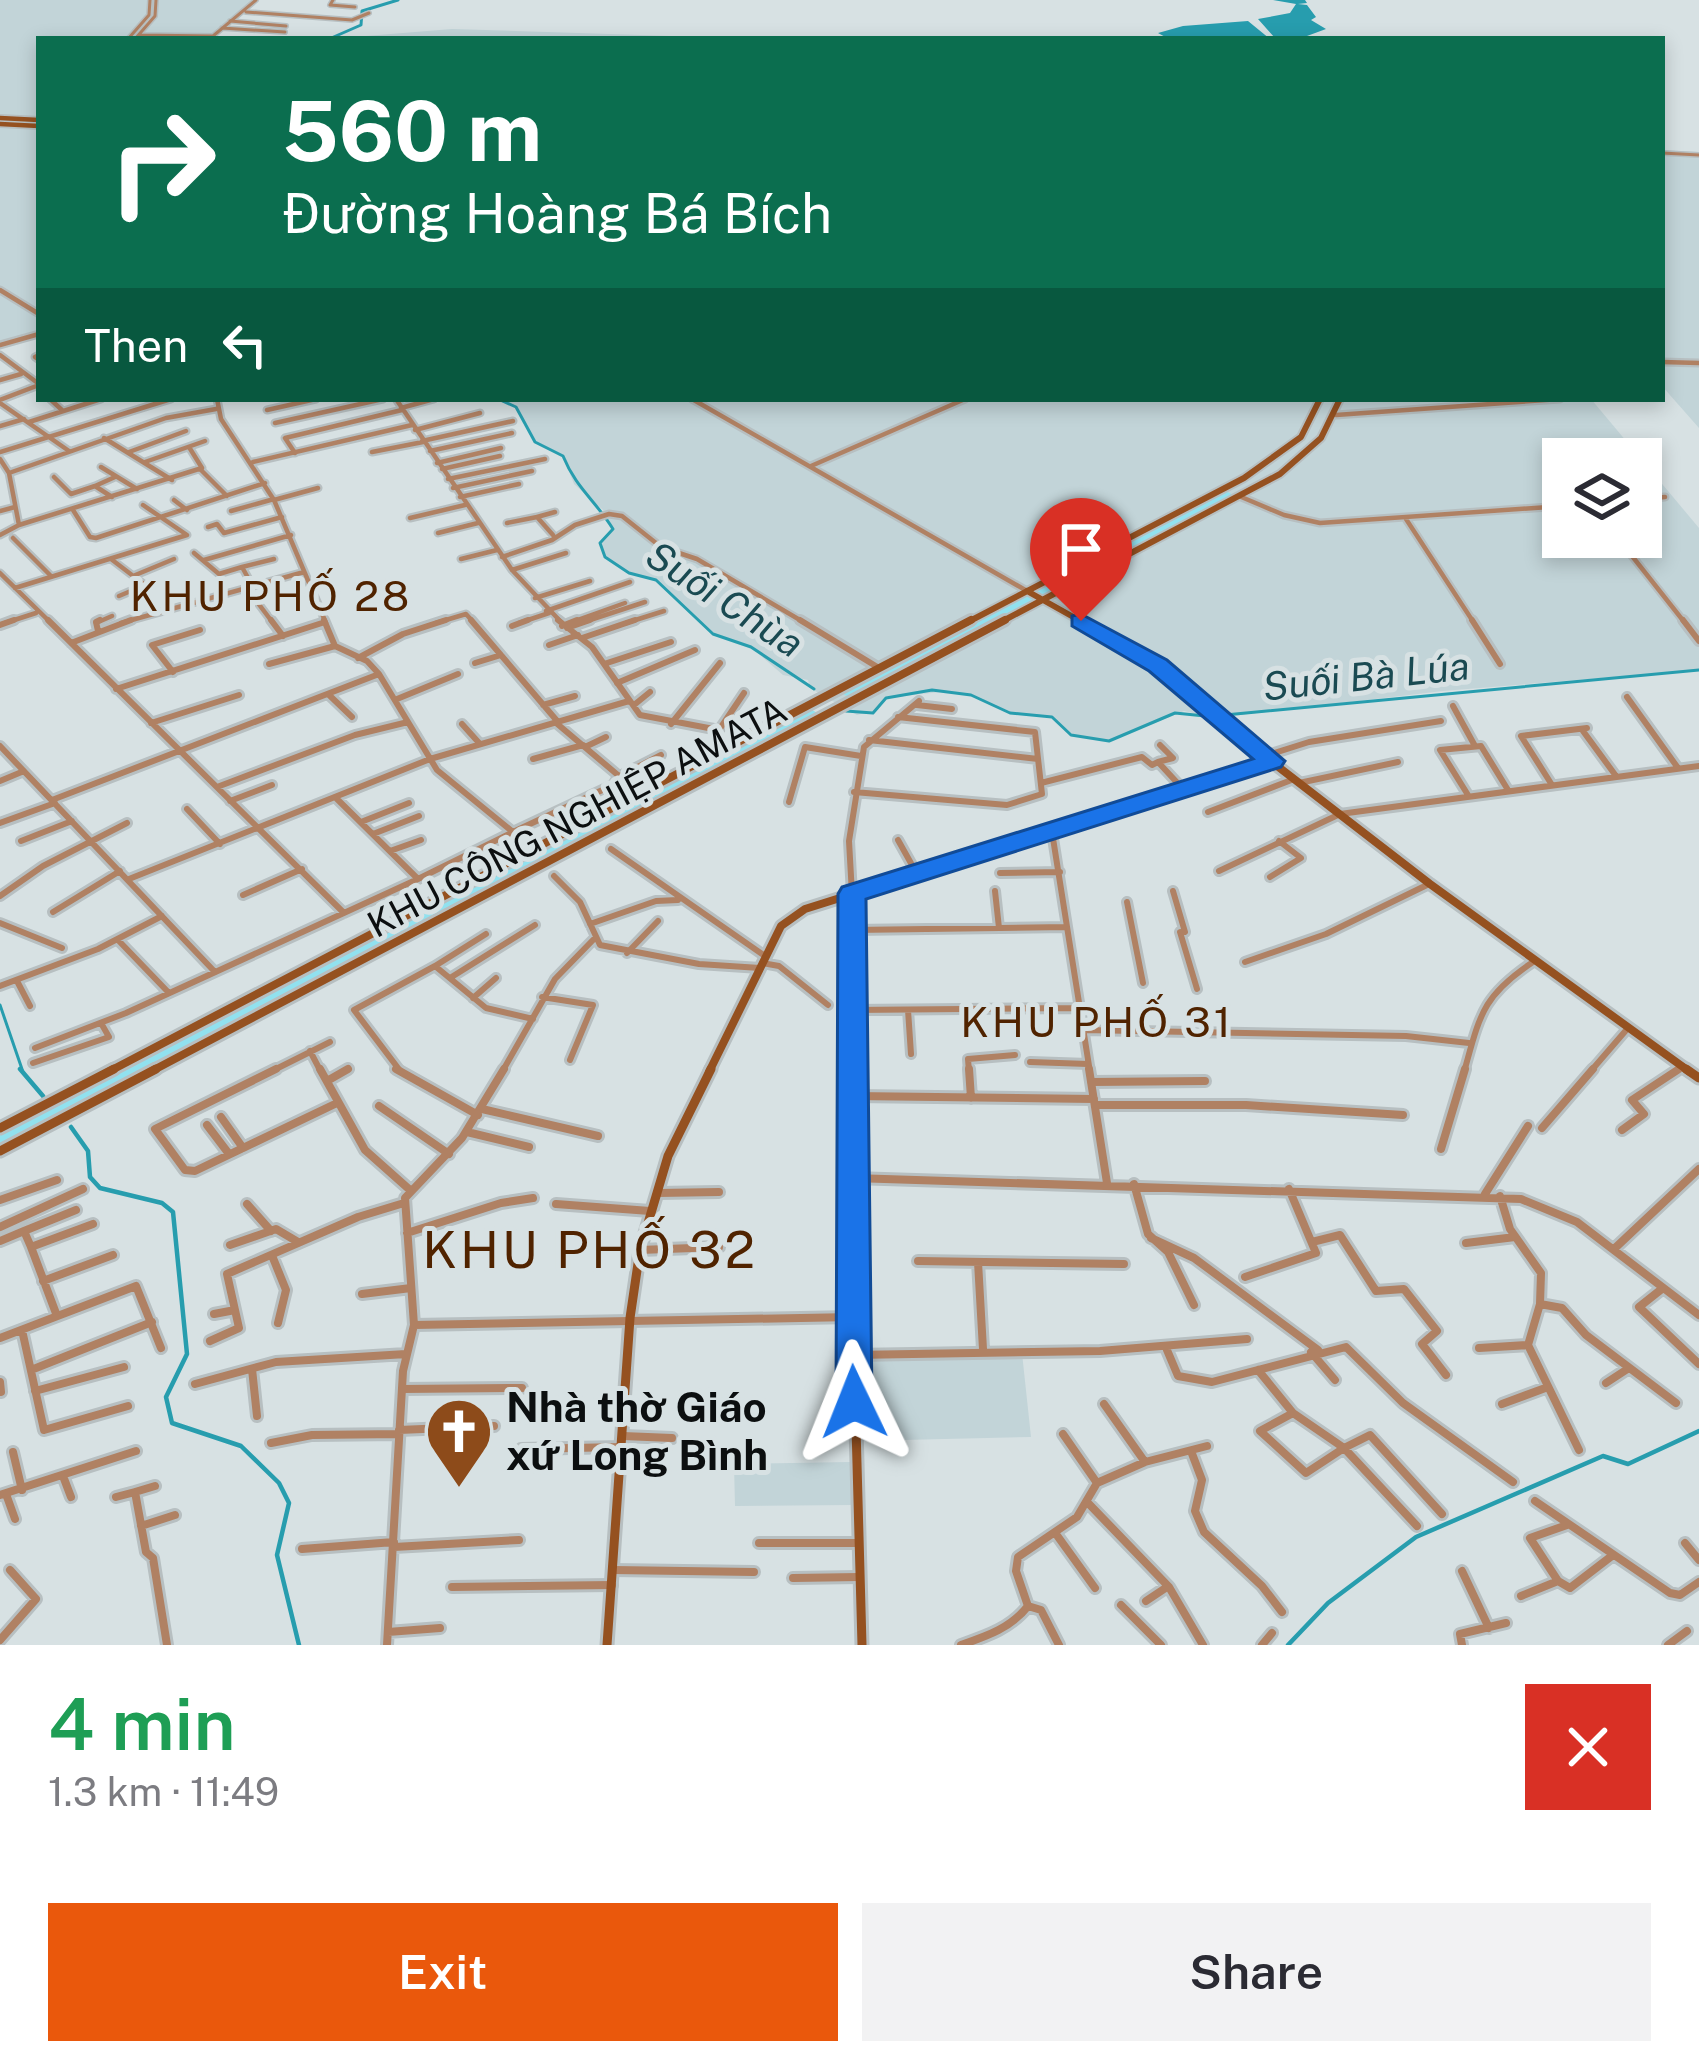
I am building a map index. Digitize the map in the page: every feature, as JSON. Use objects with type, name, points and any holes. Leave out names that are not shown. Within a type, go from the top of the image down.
[{"type":"street","points":[[215,36],[256,0]]},
{"type":"street","points":[[333,0],[330,5],[355,7]]},
{"type":"street","points":[[136,35],[156,14],[153,3]]},
{"type":"street","points":[[242,12],[358,20],[369,13]]},
{"type":"street","points":[[222,28],[286,29],[230,21]]},
{"type":"street","points":[[0,121],[36,123]]},
{"type":"street","points":[[1665,153],[1699,155]]},
{"type":"street","points":[[0,290],[36,312]]},
{"type":"street","points":[[0,345],[36,335]]},
{"type":"street","points":[[0,355],[36,382]]},
{"type":"street","points":[[1665,362],[1699,363]]},
{"type":"street","points":[[0,380],[21,374]]},
{"type":"street","points":[[0,402],[36,385]]},
{"type":"street","points":[[0,402],[69,451]]},
{"type":"street","points":[[53,402],[63,411]]},
{"type":"street","points":[[0,426],[91,402]]},
{"type":"street","points":[[19,526],[9,473],[0,456],[68,428],[160,402]]},
{"type":"street","points":[[217,402],[216,409],[274,499],[335,646],[379,674],[430,759],[450,782],[513,832]]},
{"type":"street","points":[[267,410],[303,402]]},
{"type":"street","points":[[346,402],[348,407]]},
{"type":"street","points":[[275,423],[369,402]]},
{"type":"street","points":[[397,402],[512,570],[548,612],[604,664],[640,715],[721,729],[744,693]]},
{"type":"street","points":[[295,452],[285,438],[424,402]]},
{"type":"street","points":[[697,402],[1158,665],[1268,759],[1430,884],[1699,1078]]},
{"type":"street","points":[[811,466],[958,402]]},
{"type":"street","name":"KHU CÔNG NGHIỆP AMATA","points":[[0,1128],[1223,489],[1284,453],[1311,423],[1319,402]]},
{"type":"street","name":"KHU CÔNG NGHIỆP AMATA","points":[[0,1151],[1239,496],[1298,463],[1323,438],[1339,402]]},
{"type":"street","points":[[1336,415],[1518,402]]},
{"type":"street","points":[[9,473],[179,414],[216,409]]},
{"type":"street","points":[[253,462],[480,413]]},
{"type":"street","points":[[51,415],[68,428]]},
{"type":"street","points":[[372,452],[513,421]]},
{"type":"street","points":[[129,452],[186,431]]},
{"type":"street","points":[[430,452],[512,433]]},
{"type":"street","points":[[104,438],[172,480]]},
{"type":"street","points":[[145,462],[205,441]]},
{"type":"street","points":[[0,535],[200,469],[204,466],[188,447]]},
{"type":"street","points":[[439,466],[500,452]]},
{"type":"street","points":[[448,479],[545,459]]},
{"type":"street","points":[[100,467],[140,491]]},
{"type":"street","points":[[200,469],[227,496]]},
{"type":"street","points":[[453,488],[532,471]]},
{"type":"street","points":[[54,477],[71,494],[115,477]]},
{"type":"street","points":[[74,510],[92,538],[265,482]]},
{"type":"street","points":[[460,497],[520,484]]},
{"type":"street","points":[[95,486],[112,497]]},
{"type":"street","points":[[231,511],[318,488]]},
{"type":"street","points":[[1223,489],[1313,522],[1406,520],[1542,508]]},
{"type":"street","points":[[174,500],[187,510]]},
{"type":"street","points":[[15,588],[187,535],[143,505]]},
{"type":"street","points":[[410,518],[465,505]]},
{"type":"street","points":[[0,511],[15,507]]},
{"type":"street","points":[[413,507],[418,516]]},
{"type":"street","points":[[507,523],[555,512]]},
{"type":"street","points":[[553,535],[622,515],[661,547],[697,559],[879,668]]},
{"type":"street","points":[[208,526],[219,525],[224,533],[282,517]]},
{"type":"street","points":[[537,517],[553,535]]},
{"type":"street","points":[[1406,520],[1500,664]]},
{"type":"street","points":[[438,533],[478,524]]},
{"type":"street","points":[[204,560],[290,535]]},
{"type":"street","points":[[461,560],[552,540],[553,535]]},
{"type":"street","points":[[13,538],[50,575]]},
{"type":"street","points":[[194,553],[219,574],[274,559]]},
{"type":"street","points":[[512,570],[566,553]]},
{"type":"street","points":[[1634,558],[1699,641]]},
{"type":"street","points":[[111,559],[145,586],[119,596]]},
{"type":"street","points":[[133,575],[174,559]]},
{"type":"street","points":[[242,567],[249,586],[283,636]]},
{"type":"street","points":[[71,643],[98,631],[304,572]]},
{"type":"street","points":[[0,573],[344,914]]},
{"type":"street","points":[[536,598],[590,581]]},
{"type":"street","points":[[512,626],[631,582]]},
{"type":"street","points":[[564,627],[645,602]]},
{"type":"street","points":[[564,627],[625,603]]},
{"type":"street","points":[[549,645],[664,611]]},
{"type":"street","points":[[0,626],[37,613]]},
{"type":"street","points":[[358,658],[403,634],[463,614],[557,722],[619,776]]},
{"type":"street","points":[[98,631],[97,622],[112,616]]},
{"type":"street","points":[[116,688],[322,623]]},
{"type":"street","points":[[173,672],[152,645],[200,630]]},
{"type":"street","points":[[604,664],[671,642]]},
{"type":"street","points":[[269,664],[335,646]]},
{"type":"street","points":[[617,683],[695,650]]},
{"type":"street","points":[[475,663],[500,656]]},
{"type":"street","points":[[671,724],[720,663]]},
{"type":"street","points":[[0,824],[379,674]]},
{"type":"street","points":[[397,699],[458,674]]},
{"type":"street","points":[[129,879],[430,759],[631,704],[650,692]]},
{"type":"street","points":[[831,693],[849,705]]},
{"type":"street","points":[[328,694],[352,717]]},
{"type":"street","points":[[151,723],[239,695]]},
{"type":"street","points":[[543,705],[575,696]]},
{"type":"street","points":[[1627,697],[1678,768]]},
{"type":"street","points":[[813,703],[830,715]]},
{"type":"street","points":[[862,1645],[853,1355],[849,841],[861,756],[869,740],[916,703],[952,710]]},
{"type":"street","points":[[1453,706],[1475,746]]},
{"type":"street","points":[[854,792],[1007,805],[1040,797],[1035,732],[898,717]]},
{"type":"street","points":[[607,1645],[630,1318],[640,1250],[655,1193],[762,962],[792,916],[1183,789],[1309,742],[1441,721]]},
{"type":"street","points":[[217,787],[355,735],[408,722]]},
{"type":"street","points":[[462,724],[480,744]]},
{"type":"street","points":[[1552,785],[1521,736],[1585,729],[1616,776]]},
{"type":"street","points":[[532,759],[606,737]]},
{"type":"street","points":[[869,740],[1038,759]]},
{"type":"street","points":[[1041,783],[1138,757],[1152,765],[1173,758],[1160,745]]},
{"type":"street","points":[[0,746],[214,971]]},
{"type":"street","points":[[788,802],[805,747],[861,756]]},
{"type":"street","points":[[1468,795],[1440,750],[1483,748],[1508,790]]},
{"type":"street","points":[[35,1048],[418,880],[613,784],[619,776],[661,755]]},
{"type":"street","points":[[1208,812],[1296,781],[1399,762]]},
{"type":"street","points":[[1158,763],[1183,789]]},
{"type":"street","points":[[1219,871],[1340,814],[1699,766]]},
{"type":"street","points":[[0,782],[25,771]]},
{"type":"street","points":[[230,801],[272,785]]},
{"type":"street","points":[[335,797],[418,880]]},
{"type":"street","points":[[361,823],[409,803]]},
{"type":"street","points":[[187,809],[220,844]]},
{"type":"street","points":[[373,834],[419,816]]},
{"type":"street","points":[[21,841],[72,821]]},
{"type":"street","points":[[0,896],[23,877],[128,824]]},
{"type":"street","points":[[1052,832],[1108,1183]]},
{"type":"street","points":[[390,851],[421,840]]},
{"type":"street","points":[[898,840],[917,874]]},
{"type":"street","points":[[1270,877],[1301,858],[1280,841]]},
{"type":"street","points":[[611,849],[762,962]]},
{"type":"street","points":[[243,895],[302,869]]},
{"type":"street","points":[[53,912],[120,871]]},
{"type":"street","points":[[1000,873],[1060,872]]},
{"type":"street","points":[[554,876],[580,902],[593,940]]},
{"type":"street","points":[[1245,962],[1312,939],[1430,884]]},
{"type":"street","points":[[995,891],[999,928]]},
{"type":"street","points":[[1173,891],[1197,989]]},
{"type":"street","points":[[590,924],[656,901],[679,900]]},
{"type":"street","points":[[1127,902],[1143,983]]},
{"type":"street","points":[[0,986],[118,940],[162,916]]},
{"type":"street","points":[[627,953],[658,921]]},
{"type":"street","points":[[0,923],[62,948]]},
{"type":"street","points":[[450,978],[535,925]]},
{"type":"street","points":[[853,930],[1067,927]]},
{"type":"street","points":[[486,934],[356,1007],[355,1014],[395,1068],[480,1112],[598,1136]]},
{"type":"street","points":[[118,940],[169,993]]},
{"type":"street","points":[[593,940],[627,953],[778,966],[828,1005]]},
{"type":"street","points":[[387,1645],[402,1389],[413,1325],[404,1203],[410,1190],[467,1132],[542,997],[568,959],[593,940]]},
{"type":"street","points":[[1441,1149],[1469,1043],[1491,994],[1533,962]]},
{"type":"street","points":[[435,966],[486,1009],[532,1019]]},
{"type":"street","points":[[472,998],[496,978]]},
{"type":"street","points":[[17,981],[30,1006]]},
{"type":"street","points":[[542,997],[593,1005],[570,1060]]},
{"type":"street","points":[[853,1010],[1079,1008]]},
{"type":"street","points":[[908,1010],[911,1054]]},
{"type":"street","points":[[33,1064],[109,1037],[100,1023]]},
{"type":"street","points":[[1542,1127],[1628,1028]]},
{"type":"street","points":[[1083,1030],[1417,1036],[1469,1043]]},
{"type":"street","points":[[329,1042],[154,1129],[185,1170],[195,1171],[337,1102]]},
{"type":"street","points":[[310,1051],[365,1150],[410,1190]]},
{"type":"street","points":[[971,1098],[968,1059],[1015,1055]]},
{"type":"street","points":[[1030,1062],[1088,1064]]},
{"type":"street","points":[[1622,1130],[1644,1114],[1632,1100],[1682,1066]]},
{"type":"street","points":[[327,1081],[348,1069]]},
{"type":"street","points":[[1091,1082],[1204,1082]]},
{"type":"street","points":[[854,1096],[1246,1105],[1403,1115]]},
{"type":"street","points":[[380,1106],[449,1154]]},
{"type":"street","points":[[221,1117],[243,1148]]},
{"type":"street","points":[[207,1125],[229,1154]]},
{"type":"street","points":[[1485,1194],[1528,1126]]},
{"type":"street","points":[[467,1132],[529,1147]]},
{"type":"street","points":[[1613,1249],[1699,1169]]},
{"type":"street","points":[[853,1178],[1500,1196],[1551,1208],[1699,1315]]},
{"type":"street","points":[[0,1200],[57,1180]]},
{"type":"street","points":[[1134,1184],[1151,1238],[1168,1252],[1194,1305]]},
{"type":"street","points":[[0,1227],[83,1189]]},
{"type":"street","points":[[1245,1277],[1315,1256],[1289,1189]]},
{"type":"street","points":[[655,1193],[718,1192]]},
{"type":"street","points":[[1500,1196],[1515,1237],[1540,1273],[1540,1304],[1528,1345],[1580,1450]]},
{"type":"street","points":[[406,1233],[455,1222],[500,1201],[533,1198]]},
{"type":"street","points":[[210,1340],[239,1328],[227,1274],[273,1258],[342,1219],[404,1203]]},
{"type":"street","points":[[247,1204],[271,1231]]},
{"type":"street","points":[[556,1204],[650,1211]]},
{"type":"street","points":[[0,1241],[76,1210]]},
{"type":"street","points":[[31,1247],[92,1224]]},
{"type":"street","points":[[230,1245],[278,1230],[298,1242]]},
{"type":"street","points":[[24,1231],[57,1316]]},
{"type":"street","points":[[1312,1242],[1340,1235],[1376,1291],[1404,1289],[1437,1331],[1422,1344],[1446,1375]]},
{"type":"street","points":[[1466,1243],[1515,1237]]},
{"type":"street","points":[[1151,1238],[1194,1258],[1315,1351],[1335,1380]]},
{"type":"street","points":[[640,1250],[718,1247]]},
{"type":"street","points":[[43,1281],[112,1255]]},
{"type":"street","points":[[273,1258],[286,1290],[278,1323]]},
{"type":"street","points":[[918,1261],[1124,1264]]},
{"type":"street","points":[[977,1262],[983,1349]]},
{"type":"street","points":[[1,1335],[136,1286],[161,1348]]},
{"type":"street","points":[[362,1294],[411,1288]]},
{"type":"street","points":[[1663,1288],[1639,1307],[1699,1364]]},
{"type":"street","points":[[1540,1304],[1562,1308],[1586,1335],[1676,1403]]},
{"type":"street","points":[[214,1314],[235,1310]]},
{"type":"street","points":[[413,1325],[853,1317]]},
{"type":"street","points":[[31,1370],[152,1322]]},
{"type":"street","points":[[22,1330],[46,1431],[128,1406]]},
{"type":"street","points":[[853,1355],[983,1349],[1167,1350],[1247,1339]]},
{"type":"street","points":[[1479,1348],[1528,1345]]},
{"type":"street","points":[[1167,1350],[1184,1381],[1201,1383],[1315,1351],[1339,1346],[1353,1351],[1403,1403],[1513,1482]]},
{"type":"street","points":[[195,1384],[328,1357],[406,1354]]},
{"type":"street","points":[[34,1391],[124,1367]]},
{"type":"street","points":[[1606,1383],[1629,1368]]},
{"type":"street","points":[[252,1370],[257,1416]]},
{"type":"street","points":[[1258,1370],[1293,1413],[1344,1448],[1417,1526]]},
{"type":"street","points":[[0,1382],[2,1392]]},
{"type":"street","points":[[1502,1404],[1548,1387]]},
{"type":"street","points":[[402,1389],[522,1388]]},
{"type":"street","points":[[1104,1404],[1145,1462]]},
{"type":"street","points":[[1293,1413],[1260,1432],[1302,1472],[1370,1435],[1442,1514]]},
{"type":"street","points":[[271,1443],[312,1435],[494,1426]]},
{"type":"street","points":[[1063,1434],[1097,1484]]},
{"type":"street","points":[[520,1449],[672,1438]]},
{"type":"street","points":[[1028,1606],[1016,1571],[1018,1557],[1056,1534],[1089,1503],[1097,1484],[1145,1462],[1207,1446]]},
{"type":"street","points":[[16,1520],[3,1495],[136,1450]]},
{"type":"street","points":[[1191,1450],[1202,1480],[1195,1510],[1204,1532],[1262,1586],[1282,1612]]},
{"type":"street","points":[[13,1452],[22,1490]]},
{"type":"street","points":[[63,1476],[71,1497]]},
{"type":"street","points":[[116,1497],[155,1486]]},
{"type":"street","points":[[135,1492],[146,1552],[153,1558],[167,1645]]},
{"type":"street","points":[[1535,1501],[1676,1596],[1699,1582]]},
{"type":"street","points":[[1089,1503],[1167,1587],[1187,1612],[1203,1645]]},
{"type":"street","points":[[141,1526],[175,1515]]},
{"type":"street","points":[[1567,1525],[1530,1538],[1558,1581],[1570,1588],[1613,1555]]},
{"type":"street","points":[[1056,1534],[1095,1588]]},
{"type":"street","points":[[302,1549],[519,1540]]},
{"type":"street","points":[[759,1544],[858,1543]]},
{"type":"street","points":[[1685,1544],[1699,1560]]},
{"type":"street","points":[[0,1640],[36,1599],[10,1570]]},
{"type":"street","points":[[613,1570],[754,1572]]},
{"type":"street","points":[[1462,1571],[1489,1628]]},
{"type":"street","points":[[793,1578],[859,1577]]},
{"type":"street","points":[[1521,1596],[1558,1581]]},
{"type":"street","points":[[452,1587],[612,1585]]},
{"type":"street","points":[[1146,1601],[1167,1587]]},
{"type":"street","points":[[1121,1605],[1161,1645]]},
{"type":"street","points":[[961,1645],[1015,1622],[1028,1606]]},
{"type":"street","points":[[1028,1606],[1041,1610],[1059,1645]]},
{"type":"street","points":[[1462,1645],[1460,1634],[1505,1623]]},
{"type":"street","points":[[388,1632],[440,1628]]},
{"type":"street","points":[[1668,1645],[1687,1631]]},
{"type":"street","points":[[1262,1645],[1272,1634]]},
{"type":"shaded area","points":[[0,0],[255,0],[215,36],[36,36],[36,334],[0,345]]},
{"type":"shaded area","points":[[1273,0],[1305,0],[1307,3],[1298,4],[1307,5],[1316,17],[1311,20],[1326,29],[1307,36],[1273,36],[1258,19],[1290,13],[1296,4]]},
{"type":"shaded area","points":[[1248,21],[1266,36],[1158,33],[1183,26]]},
{"type":"shaded area","points":[[452,29],[672,36],[366,36]]},
{"type":"shaded area","points":[[1665,150],[1699,152],[1699,428],[1665,389]]},
{"type":"shaded area","points":[[505,402],[1594,402],[1624,438],[1542,438],[1542,558],[1662,558],[1662,484],[1699,528],[1699,670],[1443,691],[1214,718],[1184,711],[1109,741],[1071,735],[1052,717],[1010,713],[971,695],[949,691],[886,698],[878,710],[857,715],[810,688],[808,680],[783,675],[751,647],[713,634],[656,580],[629,573],[605,557],[600,543],[613,529],[603,510],[574,484],[563,456],[535,442],[516,407]]},
{"type":"shaded area","points":[[1224,490],[1235,496],[1045,598],[1031,591]]},
{"type":"shaded area","points":[[1028,593],[1042,600],[853,700],[840,692]]},
{"type":"shaded area","points":[[809,708],[822,716],[0,1148],[0,1131]]},
{"type":"shaded area","points":[[1022,1353],[1031,1437],[861,1441],[858,1357]]},
{"type":"shaded area","points":[[851,1462],[852,1505],[735,1506],[734,1464]]},
{"type":"waterway","name":"Suối Chùa","points":[[336,36],[361,25],[362,11],[398,0]]},
{"type":"waterway","name":"Suối Chùa","points":[[505,402],[516,407],[535,442],[563,456],[613,529],[600,543],[605,557],[629,573],[656,580],[713,634],[751,647],[814,689]]},
{"type":"waterway","name":"Suối Bà Lúa","points":[[1225,715],[1699,670]]},
{"type":"waterway","name":"Suối Bà Lúa","points":[[846,711],[873,713],[886,698],[932,690],[971,695],[1010,713],[1052,717],[1071,735],[1109,741],[1175,713],[1215,717]]},
{"type":"waterway","points":[[0,1005],[23,1072]]},
{"type":"waterway","points":[[20,1069],[43,1096]]},
{"type":"waterway","points":[[71,1127],[88,1151],[90,1177],[100,1188],[162,1203],[173,1212],[187,1354],[166,1397],[172,1423],[241,1446],[279,1483],[289,1503],[277,1555],[299,1645]]},
{"type":"waterway","points":[[1288,1645],[1328,1603],[1416,1537],[1603,1456],[1628,1464],[1699,1431]]},
{"type":"place","name":"Nhà thờ Giáo xứ Long Bình","points":[[459,1490]]},
{"type":"district","name":"KHU PHỐ 28","points":[[271,596]]},
{"type":"district","name":"KHU PHỐ 31","points":[[1097,1022]]},
{"type":"district","name":"KHU PHỐ 32","points":[[590,1250]]},
{"type":"route","points":[[854,1402],[852,894],[1272,761],[1158,665],[1081,621]]}]
